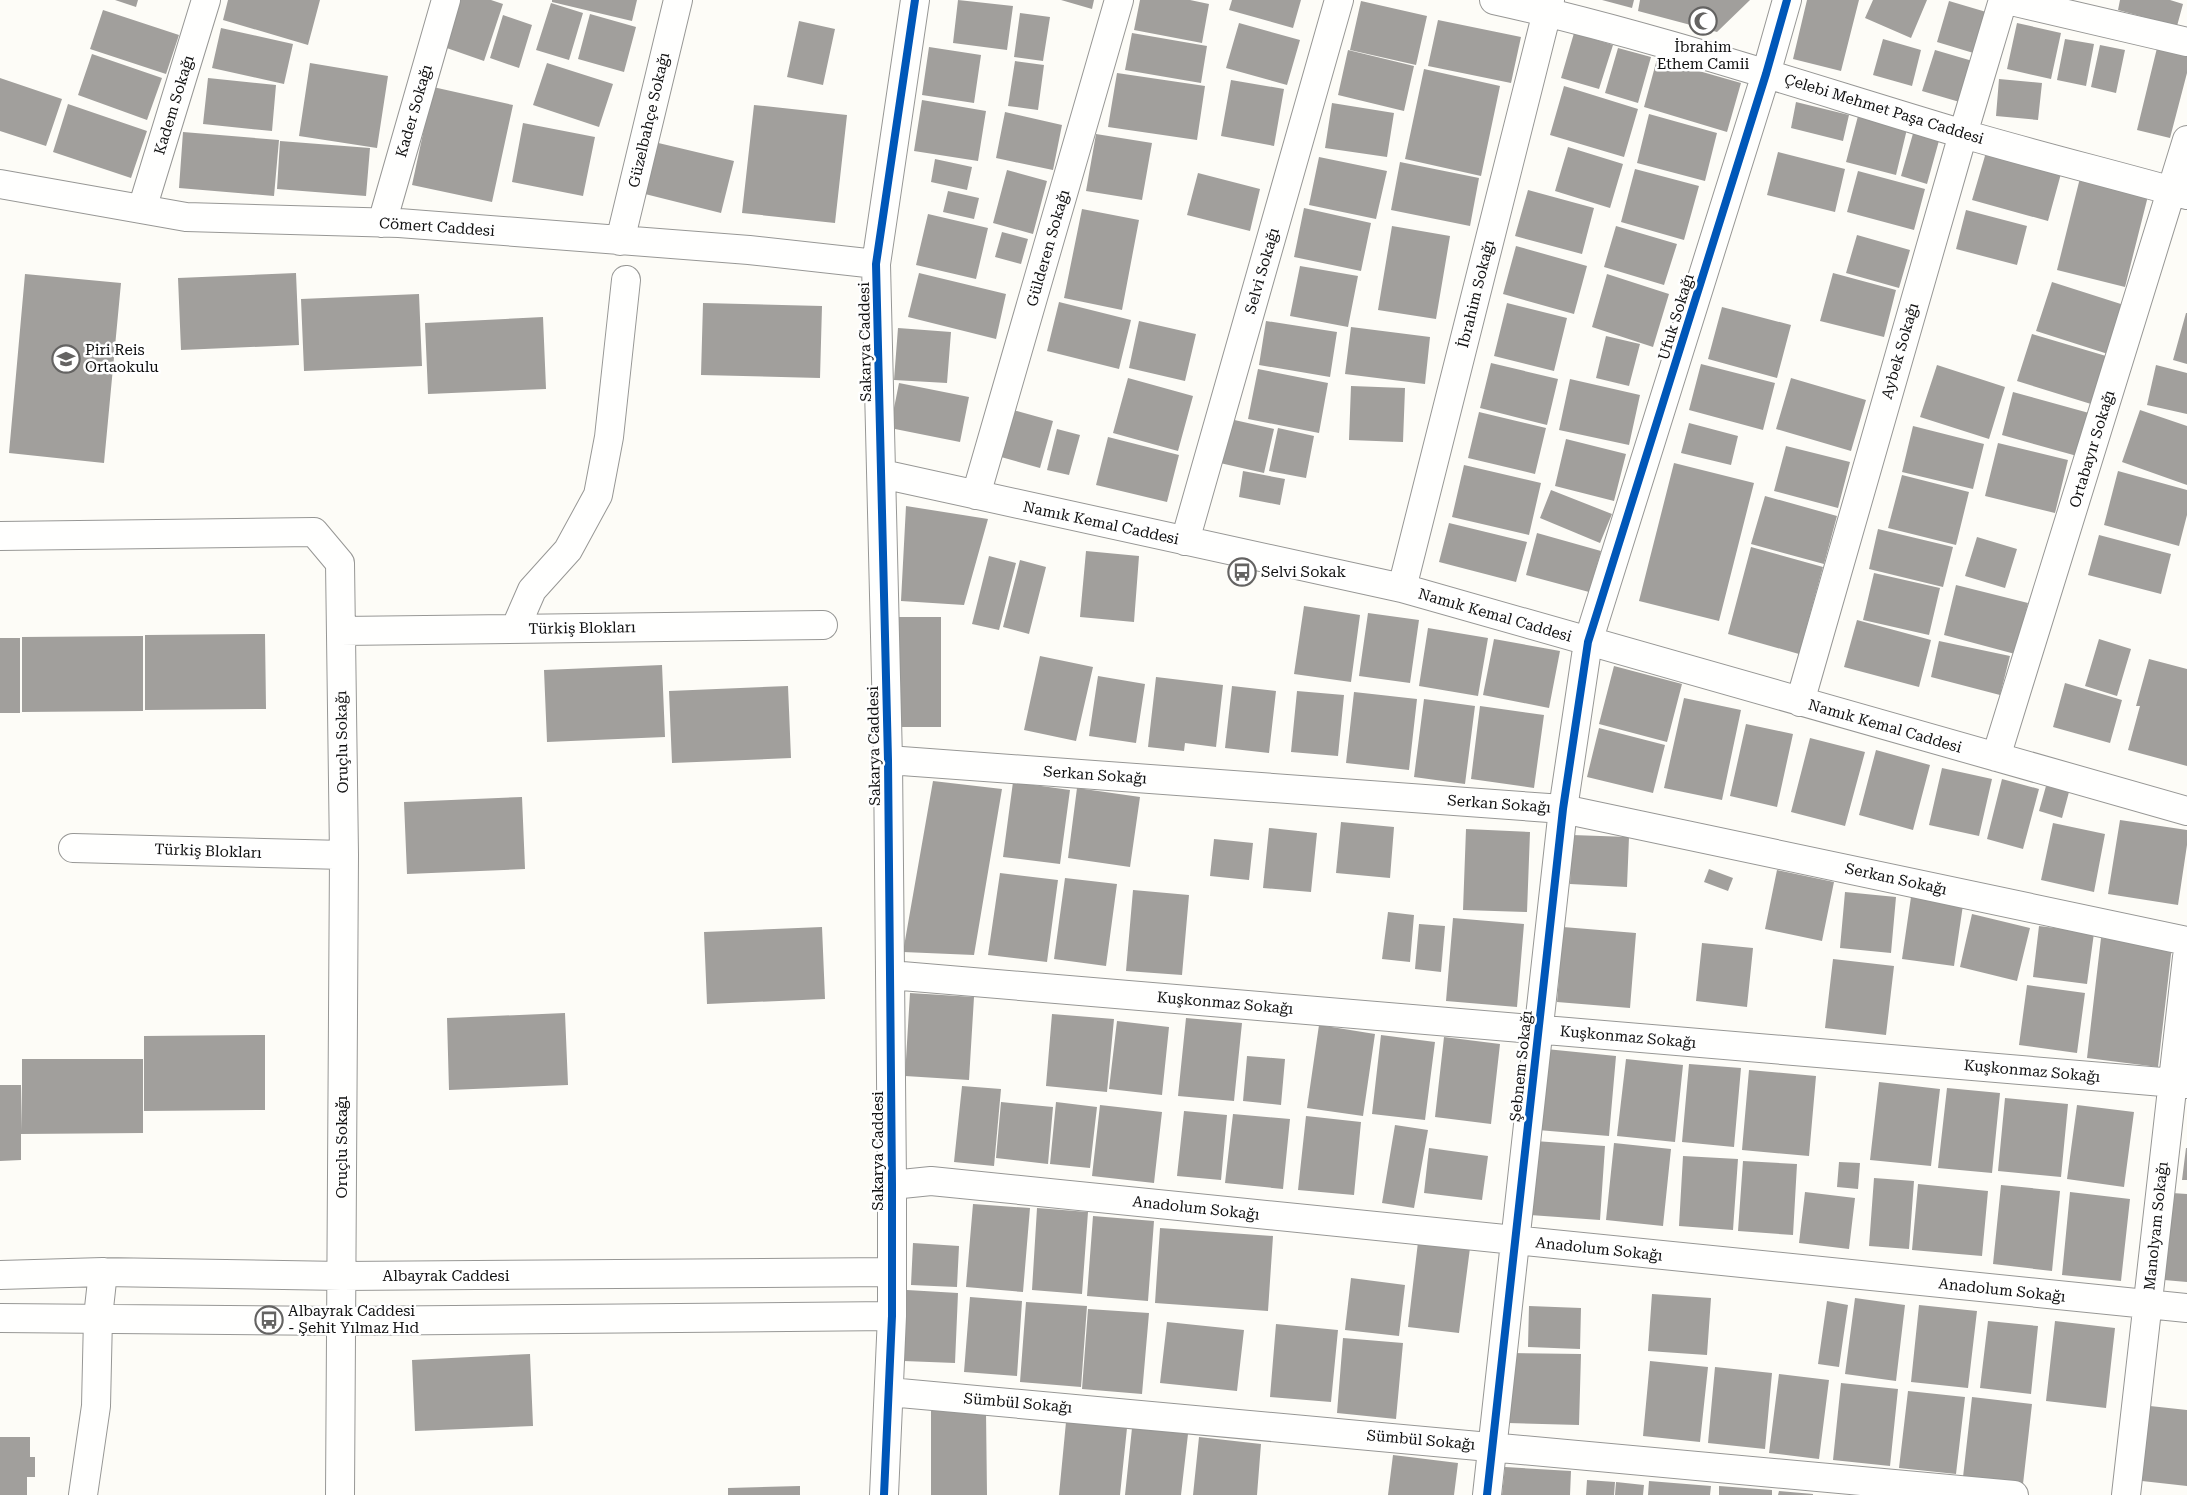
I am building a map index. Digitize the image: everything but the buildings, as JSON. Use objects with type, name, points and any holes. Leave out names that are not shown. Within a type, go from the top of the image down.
[{"type":"street","name":"Kadem Sokağı","points":[[142,209],[206,0]]},
{"type":"street","name":"Kader Sokağı","points":[[382,223],[446,0]]},
{"type":"street","name":"Güzelbahçe Sokağı","points":[[620,241],[678,0]]},
{"type":"street","name":"Sakarya Caddesi","points":[[884,1495],[892,1316],[892,1185],[888,760],[876,264],[915,0]]},
{"type":"street","name":"Gülderen Sokağı","points":[[976,496],[1119,0]]},
{"type":"street","name":"Selvi Sokağı","points":[[1185,541],[1339,0]]},
{"type":"street","name":"Çelebi Mehmet Paşa Caddesi","points":[[1494,0],[1548,6],[1963,134],[2179,193]]},
{"type":"street","name":"Ufuk Sokağı","points":[[1588,642],[1766,74],[1787,0]]},
{"type":"street","points":[[2005,0],[2187,42]]},
{"type":"street","name":"Aybek Sokağı","points":[[1800,702],[1963,134],[2005,0]]},
{"type":"street","name":"İbrahim Sokağı","points":[[1402,588],[1548,6]]},
{"type":"street","name":"Ortabayır Sokağı","points":[[1996,757],[2179,193],[2187,140]]},
{"type":"street","name":"Cömert Caddesi","points":[[0,184],[186,217],[382,223],[749,250],[876,264]]},
{"type":"street","points":[[515,629],[532,590],[568,550],[598,496],[609,437],[626,280]]},
{"type":"street","name":"Namık Kemal Caddesi","points":[[882,474],[1402,588],[2187,812]]},
{"type":"street","name":"Oruçlu Sokağı","points":[[0,536],[314,532],[340,563],[344,855],[341,1320]]},
{"type":"street","name":"Türkiş Blokları","points":[[341,631],[823,625]]},
{"type":"street","name":"Şebnem Sokağı","points":[[1487,1495],[1563,809],[1588,642]]},
{"type":"street","name":"Serkan Sokağı","points":[[888,760],[1563,809],[2187,941]]},
{"type":"street","name":"Türkiş Blokları","points":[[73,848],[344,855]]},
{"type":"street","name":"Manolyam Sokağı","points":[[2126,1495],[2147,1305],[2179,1084],[2187,957]]},
{"type":"street","name":"Kuşkonmaz Sokağı","points":[[890,975],[2179,1084]]},
{"type":"street","name":"Anadolum Sokağı","points":[[892,1185],[931,1181],[2187,1308]]},
{"type":"street","points":[[83,1495],[96,1406],[98,1317],[103,1272]]},
{"type":"street","name":"Albayrak Caddesi","points":[[0,1274],[103,1272],[342,1276],[892,1272]]},
{"type":"street","points":[[0,1318],[98,1317],[341,1320],[892,1316]]},
{"type":"street","points":[[340,1495],[341,1320]]},
{"type":"street","name":"Sümbül Sokağı","points":[[889,1392],[2014,1495]]},
{"type":"cycle path","points":[[884,1495],[892,1316],[892,1185],[888,760],[876,264],[915,0]]},
{"type":"cycle path","points":[[1487,1495],[1563,809],[1588,642],[1766,74],[1787,0]]},
{"type":"place","name":"İbrahim Ethem Camii","points":[[1703,21]]},
{"type":"place","name":"Piri Reis Ortaokulu","points":[[66,359]]},
{"type":"place","name":"Selvi Sokak","points":[[1242,572]]},
{"type":"place","name":"Albayrak Caddesi - Şehit Yılmaz Hıd","points":[[269,1320]]}]
